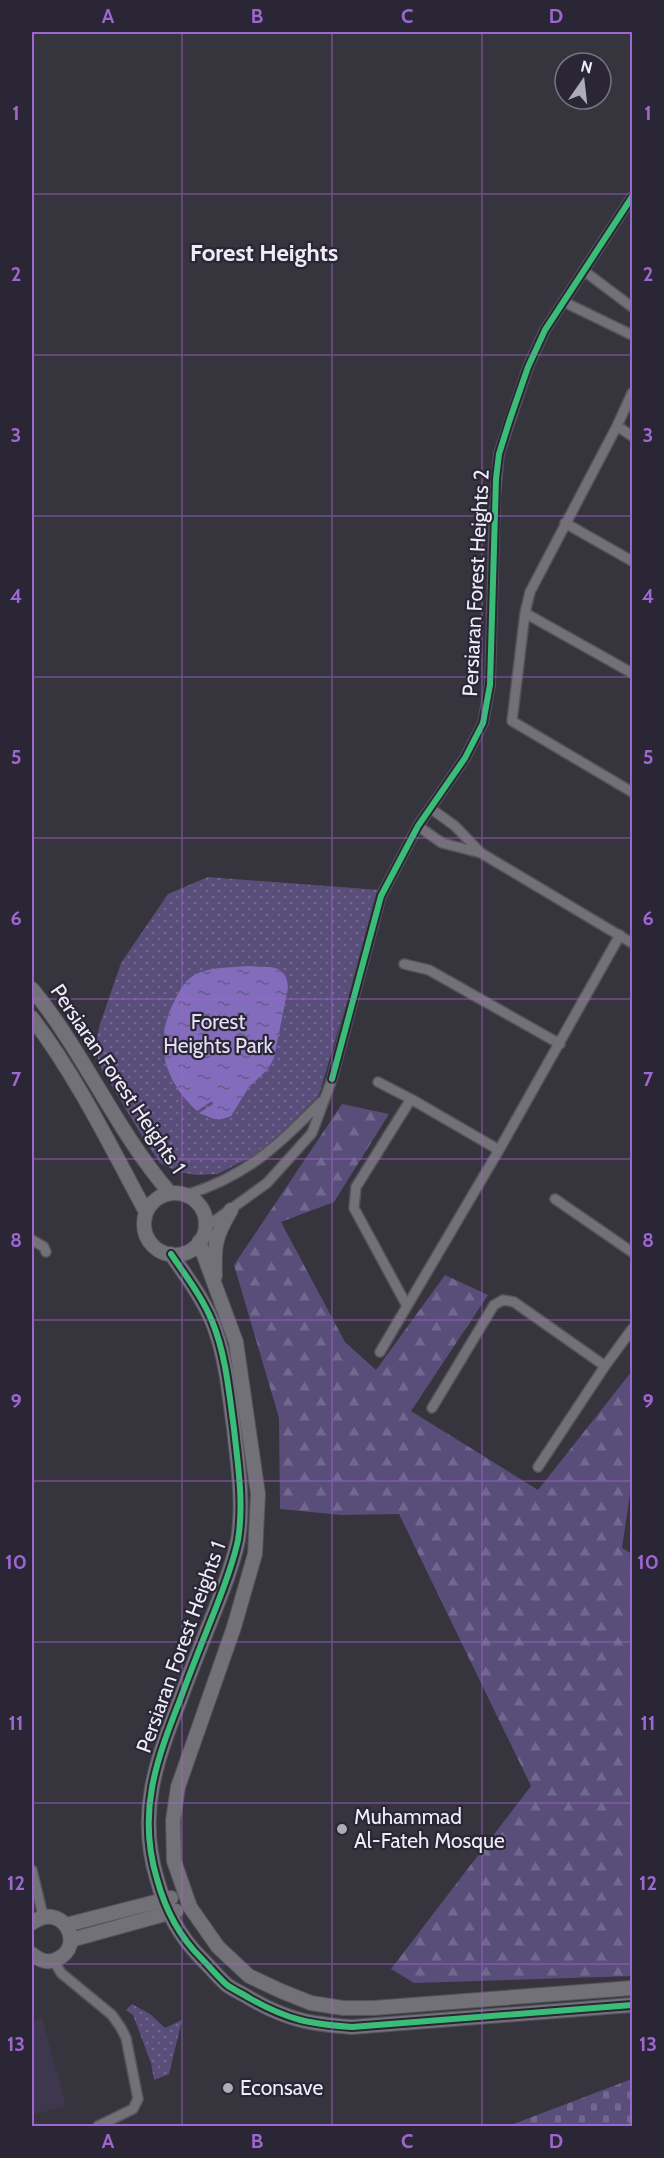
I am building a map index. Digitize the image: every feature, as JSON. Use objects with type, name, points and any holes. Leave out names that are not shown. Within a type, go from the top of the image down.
[{"type":"street","name":"Persiaran Forest Heights 2","points":[[206,1227],[267,1183],[312,1133],[332,1079],[381,896],[418,826],[465,758],[483,723],[490,686],[495,498],[500,454],[528,367],[545,330],[633,197]]},
{"type":"street","points":[[584,271],[633,308]]},
{"type":"street","points":[[564,302],[633,335]]},
{"type":"street","points":[[633,393],[530,592],[525,613],[512,721],[633,792]]},
{"type":"street","points":[[617,426],[633,436]]},
{"type":"street","points":[[565,523],[633,561]]},
{"type":"street","points":[[525,613],[633,673]]},
{"type":"street","points":[[430,808],[454,826],[481,853],[633,943]]},
{"type":"street","points":[[418,826],[442,843],[481,853]]},
{"type":"street","points":[[380,1352],[499,1150],[620,936]]},
{"type":"street","points":[[404,964],[429,970],[560,1044]]},
{"type":"street","name":"Persiaran Forest Heights 1","points":[[32,988],[68,1036],[151,1171],[170,1193]]},
{"type":"street","name":"Persiaran Forest Heights 1","points":[[32,1018],[88,1107],[146,1212]]},
{"type":"street","points":[[378,1082],[499,1150]]},
{"type":"street","points":[[186,1195],[199,1204],[203,1211],[206,1227],[200,1242],[187,1252],[171,1254],[163,1252],[150,1242],[144,1227],[146,1212],[156,1200],[170,1193],[186,1195],[215,1186],[252,1165],[281,1143],[324,1098]]},
{"type":"street","points":[[407,1306],[354,1208],[354,1197],[356,1187],[411,1099]]},
{"type":"street","points":[[555,1199],[633,1252]]},
{"type":"street","points":[[218,1296],[214,1246],[231,1210]]},
{"type":"street","points":[[32,1240],[44,1247],[46,1252]]},
{"type":"street","name":"Persiaran Forest Heights 1","points":[[200,1242],[236,1342],[258,1494],[258,1518],[255,1554],[234,1628],[178,1787],[173,1820],[174,1861],[187,1900],[218,1947],[249,1976],[281,1992],[311,2003],[344,2008],[373,2008],[633,1988]]},
{"type":"street","name":"Persiaran Forest Heights 1","points":[[171,1254],[198,1294],[212,1321],[221,1346],[229,1389],[239,1474],[241,1514],[238,1540],[230,1570],[165,1737],[149,1794],[147,1829],[150,1858],[170,1913],[189,1946],[229,1986],[275,2012],[314,2024],[352,2027],[633,2005]]},
{"type":"street","points":[[432,1408],[494,1305],[503,1300],[514,1302],[605,1366]]},
{"type":"street","points":[[538,1467],[605,1366],[633,1329]]},
{"type":"street","points":[[32,1870],[38,1920],[56,1918],[66,1925],[71,1940],[66,1953],[54,1961],[38,1959],[32,1955]]},
{"type":"street","points":[[66,1925],[164,1899],[187,1900]]},
{"type":"street","points":[[71,1940],[170,1913],[187,1900]]},
{"type":"street","points":[[54,1961],[61,1973],[112,2015],[126,2038],[139,2093],[136,2104],[126,2113],[98,2127]]},
{"type":"shaded area","points":[[42,2018],[66,2106],[32,2115],[32,2020]]},
{"type":"green space","name":"Forest Heights Park","points":[[208,877],[380,890],[319,1095],[277,1138],[253,1156],[218,1174],[197,1175],[178,1172],[160,1163],[98,1063],[96,1044],[99,1027],[121,963],[168,894]]},
{"type":"green space","points":[[342,1104],[389,1114],[334,1202],[281,1222],[345,1342],[376,1370],[445,1275],[488,1295],[411,1411],[538,1490],[632,1371],[632,1480],[622,1548],[632,1554],[632,1976],[414,1983],[391,1969],[531,1786],[399,1514],[341,1515],[280,1509],[279,1418],[234,1265]]},
{"type":"green space","points":[[132,2004],[150,2014],[165,2028],[182,2020],[169,2074],[154,2080],[151,2063],[133,2015],[126,2010]]},
{"type":"green space","points":[[632,2079],[632,2126],[508,2126]]},
{"type":"water","points":[[248,966],[276,968],[284,974],[287,980],[288,988],[274,1058],[268,1069],[249,1087],[231,1116],[214,1119],[199,1113],[213,1104],[212,1101],[197,1111],[177,1087],[165,1060],[164,1032],[174,1002],[190,978],[213,969]]},
{"type":"cycle path","points":[[332,1079],[381,896],[418,826],[465,758],[483,723],[490,685],[496,479],[499,454],[510,419],[528,367],[545,330],[632,197]]},
{"type":"cycle path","points":[[171,1254],[203,1304],[221,1347],[234,1429],[240,1498],[240,1526],[231,1567],[163,1744],[152,1788],[149,1809],[151,1855],[164,1901],[174,1922],[193,1950],[227,1985],[276,2012],[311,2022],[352,2027],[632,2005]]},
{"type":"place","name":"Muhammad Al-Fateh Mosque","points":[[342,1829]]},
{"type":"place","name":"Econsave","points":[[228,2088]]},
{"type":"district","name":"Forest Heights","points":[[264,253]]}]
